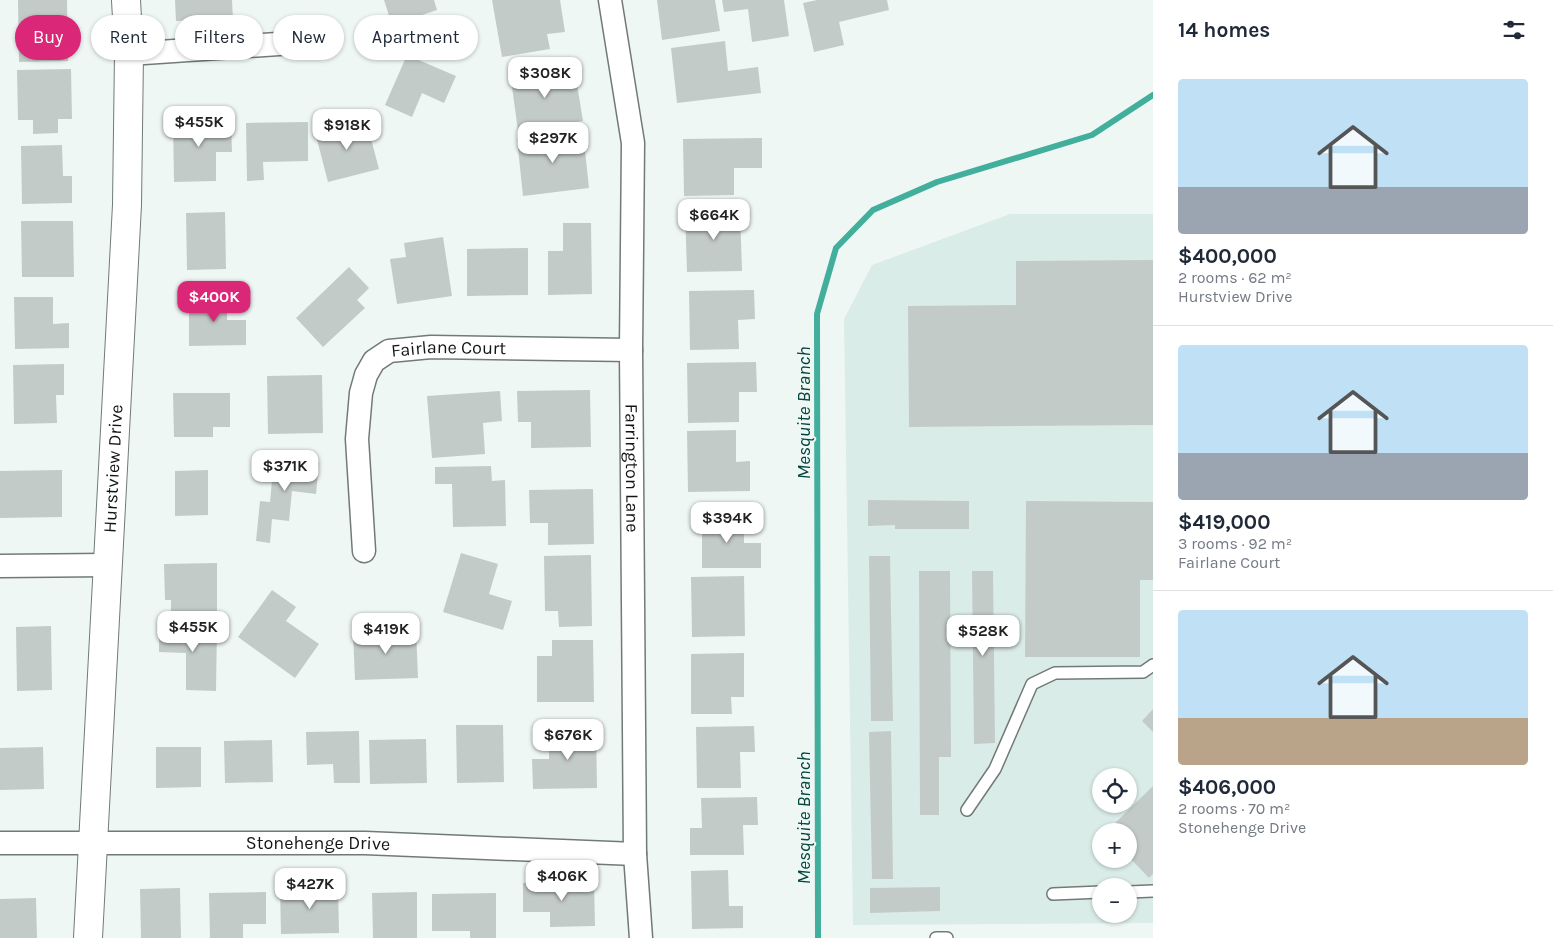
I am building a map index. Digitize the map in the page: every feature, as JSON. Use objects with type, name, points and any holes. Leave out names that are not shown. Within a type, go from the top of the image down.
[{"type":"street","name":"Hurstview Drive","points":[[126,0],[127,15]]},
{"type":"street","name":"Farrington Lane","points":[[610,0],[633,143],[631,350],[635,854],[641,938]]},
{"type":"street","points":[[165,52],[273,44]]},
{"type":"street","name":"Hurstview Drive","points":[[88,938],[127,205],[129,60]]},
{"type":"street","name":"Fairlane Court","points":[[364,551],[357,440],[361,393],[366,375],[374,362],[389,351],[431,347],[631,350]]},
{"type":"street","points":[[0,566],[109,566]]},
{"type":"street","name":"Stonehenge Drive","points":[[0,843],[365,843],[635,854]]},
{"type":"lane","points":[[966,810],[995,769],[1032,684],[1055,674],[1144,672],[1153,665]]},
{"type":"lane","points":[[1137,892],[1153,891]]},
{"type":"lane","points":[[1053,894],[1092,892]]},
{"type":"lane","points":[[936,938],[947,938]]},
{"type":"shaded area","points":[[1010,214],[1153,214],[1153,923],[853,925],[844,319],[872,265]]},
{"type":"building","points":[[18,0],[67,0],[67,15],[18,15]]},
{"type":"building","points":[[175,0],[232,0],[233,15],[176,15]]},
{"type":"building","points":[[384,0],[434,0],[437,10],[422,15],[389,15]]},
{"type":"building","points":[[492,0],[560,0],[565,32],[547,34],[550,49],[502,57]]},
{"type":"building","points":[[657,0],[715,0],[720,31],[662,40]]},
{"type":"building","points":[[722,0],[784,0],[789,36],[752,42],[748,9],[724,12]]},
{"type":"building","points":[[817,0],[887,0],[889,10],[839,22],[844,45],[814,52],[803,3]]},
{"type":"building","points":[[725,41],[728,71],[758,67],[761,93],[677,103],[671,48]]},
{"type":"building","points":[[19,60],[68,60],[68,61],[19,62]]},
{"type":"building","points":[[405,60],[419,60],[456,76],[444,103],[422,93],[412,117],[385,105]]},
{"type":"building","points":[[556,65],[559,80],[576,78],[583,121],[518,131],[510,72]]},
{"type":"building","points":[[71,69],[72,119],[58,119],[58,133],[33,134],[33,120],[18,120],[17,70]]},
{"type":"building","points":[[231,119],[232,152],[216,152],[216,181],[174,182],[173,120]]},
{"type":"building","points":[[366,120],[379,169],[328,182],[315,132]]},
{"type":"building","points":[[308,122],[308,161],[263,162],[264,180],[247,181],[246,123]]},
{"type":"building","points":[[583,132],[589,188],[523,196],[517,139]]},
{"type":"building","points":[[762,138],[762,168],[734,168],[734,195],[684,196],[683,139]]},
{"type":"building","points":[[62,145],[63,176],[72,176],[72,203],[22,204],[21,146]]},
{"type":"building","points":[[740,210],[742,271],[687,272],[685,211]]},
{"type":"building","points":[[225,212],[226,269],[187,270],[186,213]]},
{"type":"building","points":[[21,221],[73,221],[74,277],[22,277]]},
{"type":"building","points":[[563,223],[591,223],[592,294],[548,295],[548,251],[563,251]]},
{"type":"building","points":[[443,237],[452,296],[397,304],[390,259],[406,257],[404,243]]},
{"type":"building","points":[[528,248],[528,295],[467,296],[467,249]]},
{"type":"building","points":[[1153,260],[1153,425],[909,427],[908,306],[1016,305],[1016,261]]},
{"type":"building","points":[[349,267],[369,288],[357,300],[365,308],[323,347],[296,318]]},
{"type":"building","points":[[754,290],[755,319],[738,320],[739,349],[690,350],[689,291]]},
{"type":"building","points":[[189,296],[227,296],[227,320],[246,320],[246,345],[189,346]]},
{"type":"building","points":[[14,297],[53,297],[53,324],[69,323],[69,348],[15,349]]},
{"type":"building","points":[[756,362],[757,392],[739,392],[739,422],[688,423],[687,363]]},
{"type":"building","points":[[64,364],[64,395],[56,395],[57,423],[14,424],[13,365]]},
{"type":"building","points":[[322,375],[323,433],[268,434],[267,376]]},
{"type":"building","points":[[590,390],[591,447],[531,448],[531,422],[518,422],[517,391]]},
{"type":"building","points":[[500,391],[502,421],[483,423],[485,454],[432,458],[427,396]]},
{"type":"building","points":[[173,393],[230,393],[230,427],[213,427],[213,437],[174,437]]},
{"type":"building","points":[[736,430],[736,462],[750,461],[750,491],[688,492],[687,431]]},
{"type":"building","points":[[274,458],[319,462],[316,494],[292,491],[289,521],[272,519],[270,543],[256,541],[260,501],[270,502]]},
{"type":"building","points":[[491,466],[492,481],[505,480],[506,526],[453,527],[452,484],[435,484],[435,467]]},
{"type":"building","points":[[62,470],[62,517],[0,518],[0,471]]},
{"type":"building","points":[[208,470],[208,515],[175,516],[175,471]]},
{"type":"building","points":[[593,489],[594,544],[548,545],[548,523],[530,523],[529,490]]},
{"type":"building","points":[[868,500],[969,501],[969,529],[895,529],[895,525],[868,526]]},
{"type":"building","points":[[1026,501],[1153,502],[1153,580],[1140,580],[1140,657],[1025,657]]},
{"type":"building","points":[[732,513],[732,525],[744,525],[744,543],[761,543],[761,568],[702,568],[702,514]]},
{"type":"building","points":[[461,553],[498,564],[489,594],[512,601],[503,630],[443,612]]},
{"type":"building","points":[[591,555],[592,626],[559,627],[558,611],[545,611],[544,556]]},
{"type":"building","points":[[869,556],[890,556],[893,721],[871,721]]},
{"type":"building","points":[[217,563],[217,614],[171,614],[171,600],[165,600],[164,564]]},
{"type":"building","points":[[919,571],[950,571],[951,757],[939,757],[939,815],[920,815]]},
{"type":"building","points":[[972,571],[993,571],[995,743],[974,744]]},
{"type":"building","points":[[744,576],[745,636],[692,637],[691,577]]},
{"type":"building","points":[[272,590],[296,607],[286,621],[319,644],[295,678],[238,637]]},
{"type":"building","points":[[159,625],[217,626],[216,691],[186,690],[186,653],[159,652]]},
{"type":"building","points":[[51,626],[52,690],[17,691],[16,627]]},
{"type":"building","points":[[416,630],[418,678],[355,680],[353,633]]},
{"type":"building","points":[[552,640],[593,640],[594,702],[537,702],[537,656],[552,656]]},
{"type":"building","points":[[744,653],[744,697],[731,697],[732,714],[691,714],[691,654]]},
{"type":"building","points":[[1153,709],[1153,732],[1142,721]]},
{"type":"building","points":[[456,725],[503,725],[504,782],[457,783]]},
{"type":"building","points":[[754,726],[755,752],[740,752],[741,788],[697,788],[696,727]]},
{"type":"building","points":[[549,728],[596,728],[597,788],[533,789],[532,759],[549,759]]},
{"type":"building","points":[[359,731],[360,783],[334,783],[333,764],[307,765],[306,732]]},
{"type":"building","points":[[891,731],[893,879],[872,879],[869,732]]},
{"type":"building","points":[[426,739],[427,783],[370,784],[369,740]]},
{"type":"building","points":[[272,740],[273,782],[225,783],[224,741]]},
{"type":"building","points":[[43,747],[44,789],[0,790],[0,748]]},
{"type":"building","points":[[156,747],[201,747],[201,787],[156,788]]},
{"type":"building","points":[[1153,786],[1153,874],[1149,878],[1137,865],[1137,823],[1115,823],[1125,813],[1137,813],[1137,802]]},
{"type":"building","points":[[757,797],[758,825],[743,825],[744,855],[690,855],[690,828],[702,828],[701,798]]},
{"type":"building","points":[[728,870],[729,906],[743,906],[743,928],[692,929],[691,871]]},
{"type":"building","points":[[594,882],[595,926],[550,927],[550,912],[523,912],[523,883]]},
{"type":"building","points":[[338,886],[339,933],[281,934],[280,887]]},
{"type":"building","points":[[940,887],[940,911],[870,913],[870,888]]},
{"type":"building","points":[[180,888],[181,938],[141,938],[140,889]]},
{"type":"building","points":[[266,892],[266,924],[243,924],[243,938],[210,938],[209,893]]},
{"type":"building","points":[[417,892],[417,938],[373,938],[372,893]]},
{"type":"building","points":[[496,893],[496,938],[470,938],[470,931],[432,931],[432,894]]},
{"type":"building","points":[[36,898],[37,938],[0,938],[0,899]]},
{"type":"waterway","name":"Mesquite Branch","points":[[818,938],[817,314],[836,248],[873,210],[937,182],[1092,135],[1153,95]]}]
